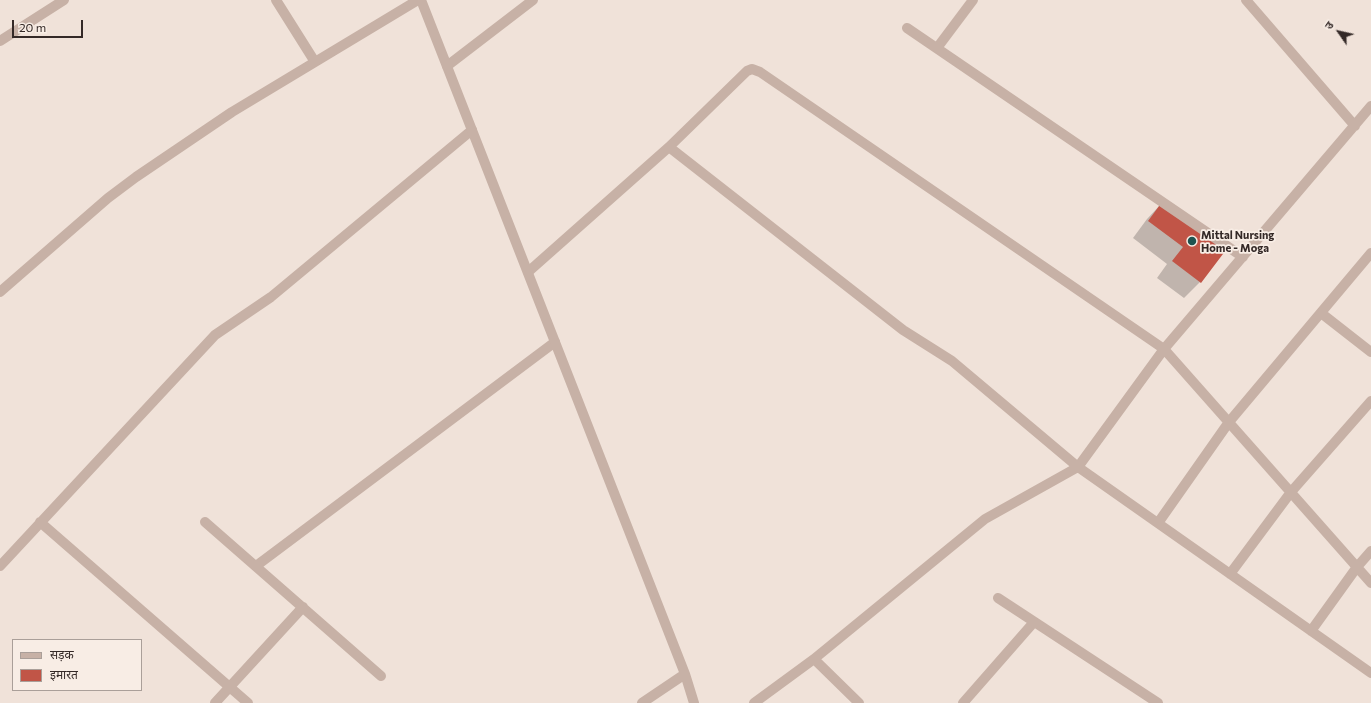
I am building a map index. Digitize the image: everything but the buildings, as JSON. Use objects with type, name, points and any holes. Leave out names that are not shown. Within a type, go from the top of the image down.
[{"type":"street","points":[[0,41],[64,0]]},
{"type":"street","points":[[276,0],[315,62]]},
{"type":"street","points":[[0,292],[108,198],[136,177],[232,112],[418,0]]},
{"type":"street","points":[[421,0],[685,674],[694,703]]},
{"type":"street","points":[[447,66],[533,0]]},
{"type":"street","points":[[936,48],[973,0]]},
{"type":"street","points":[[1246,0],[1355,126]]},
{"type":"street","points":[[907,28],[1243,257]]},
{"type":"street","points":[[528,272],[669,147],[747,71],[752,69],[760,72],[1164,349],[1371,583]]},
{"type":"street","points":[[754,703],[814,659],[985,519],[1078,467],[1164,349],[1371,106]]},
{"type":"street","points":[[0,566],[215,335],[271,297],[472,130]]},
{"type":"street","points":[[669,147],[903,330],[952,361],[1078,467],[1371,673]]},
{"type":"street","points":[[1158,523],[1229,422],[1371,253]]},
{"type":"street","points":[[1321,313],[1371,352]]},
{"type":"street","points":[[256,566],[555,342]]},
{"type":"street","points":[[1230,574],[1291,492],[1371,400]]},
{"type":"street","points":[[40,522],[248,703]]},
{"type":"street","points":[[205,522],[381,676]]},
{"type":"street","points":[[1311,631],[1357,567],[1371,551]]},
{"type":"street","points":[[998,598],[1143,699],[1158,703]]},
{"type":"street","points":[[215,703],[303,607]]},
{"type":"street","points":[[963,703],[1034,622]]},
{"type":"street","points":[[814,659],[859,703]]},
{"type":"street","points":[[642,703],[685,674]]},
{"type":"place","name":"Mittal Nursing Home - Moga","points":[[1192,241]]}]
